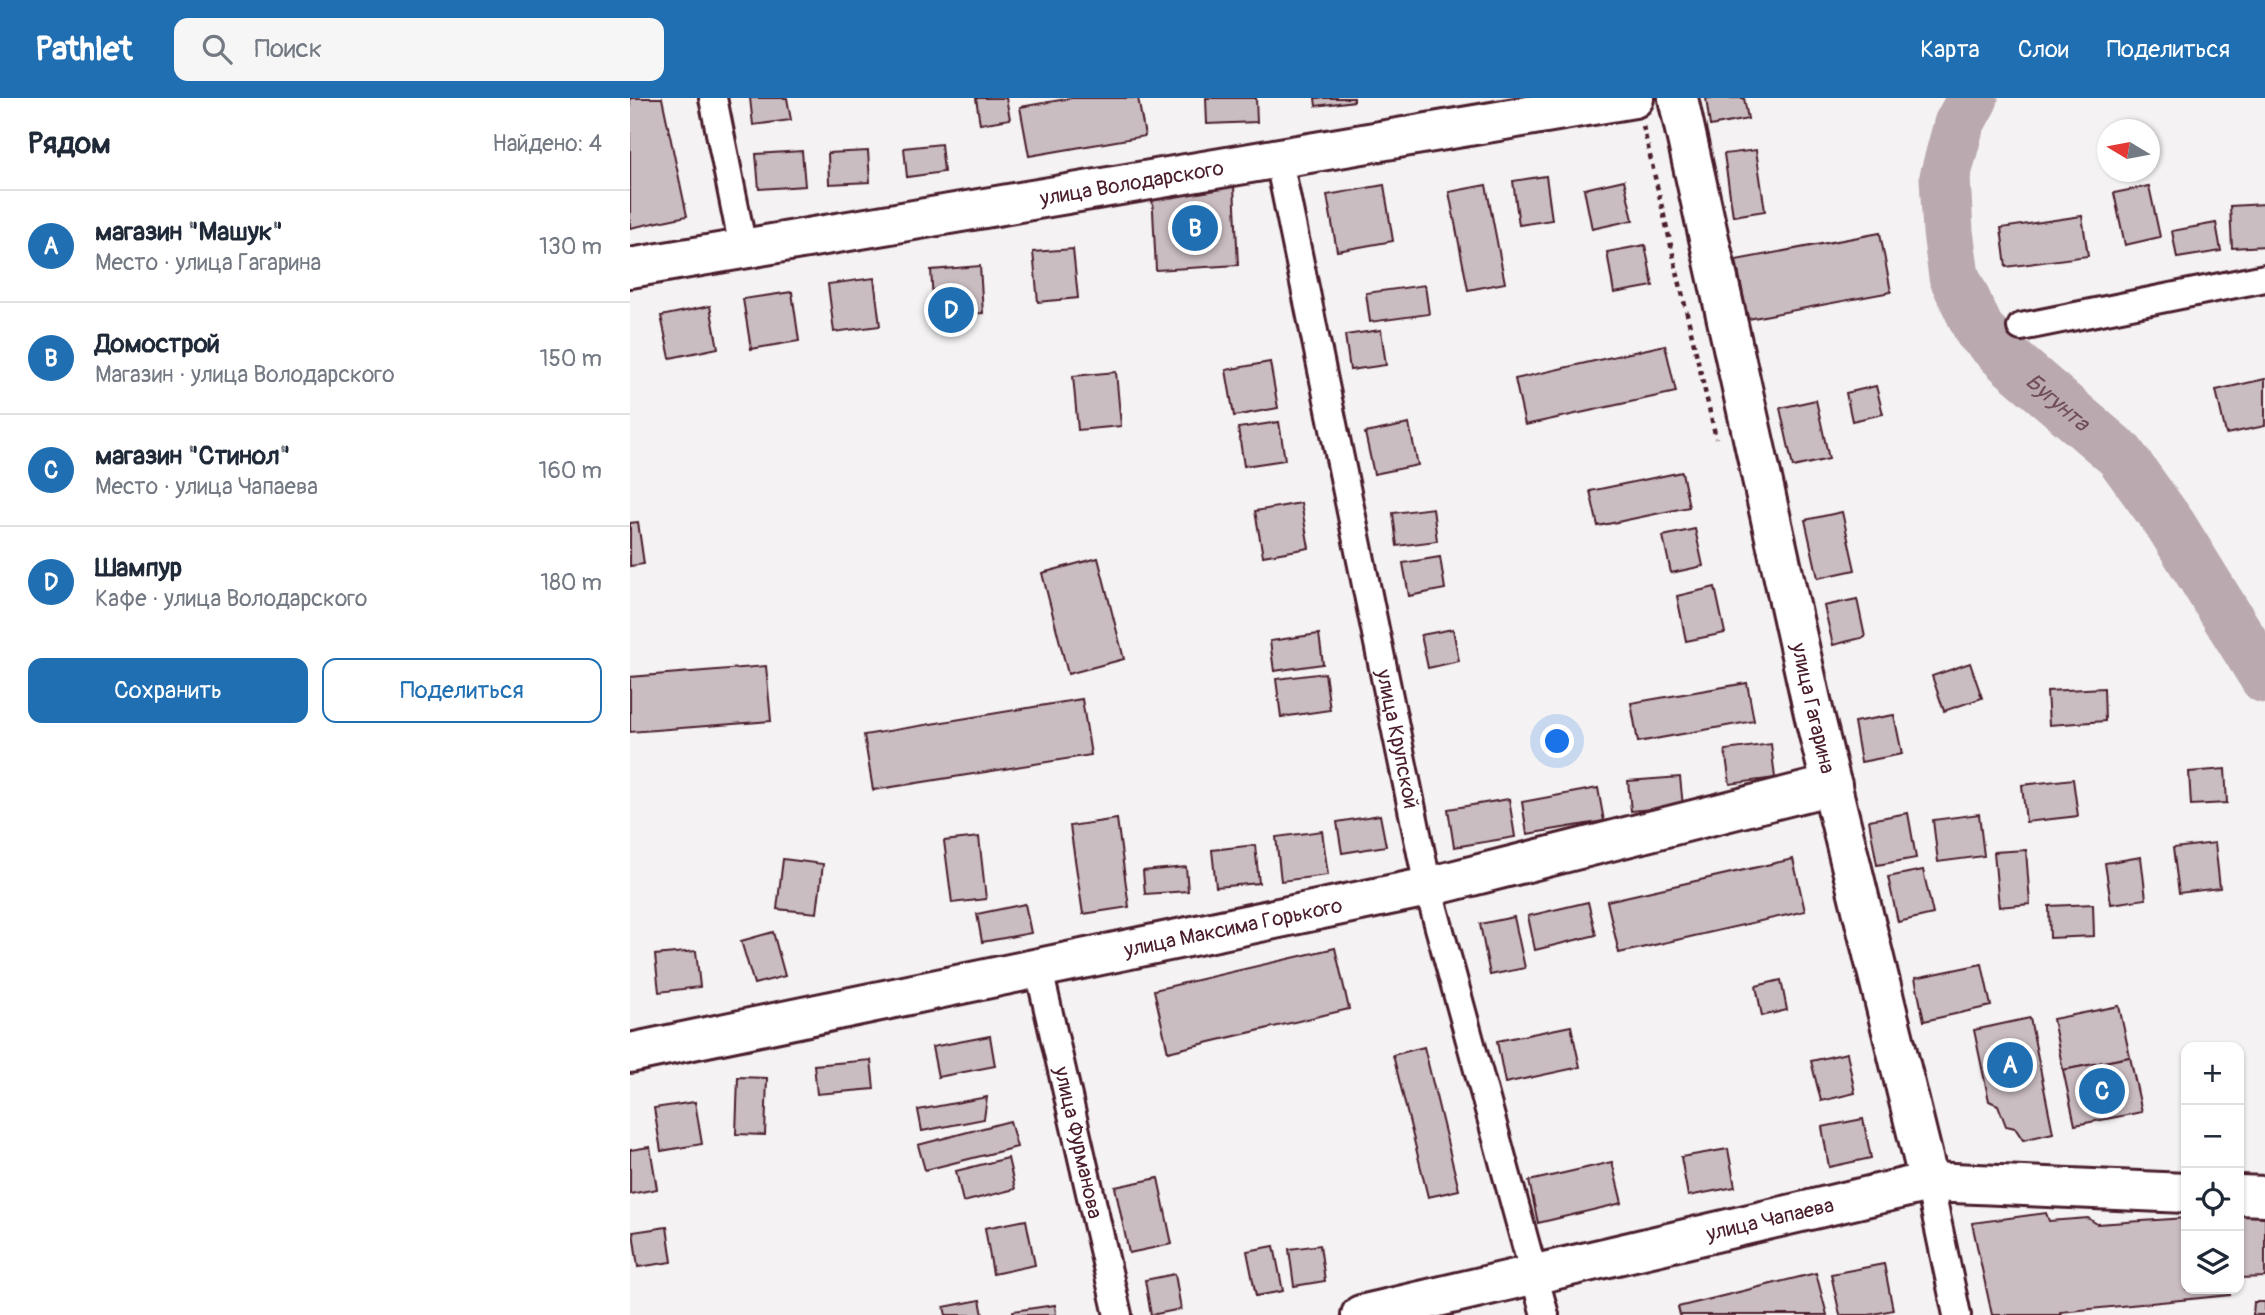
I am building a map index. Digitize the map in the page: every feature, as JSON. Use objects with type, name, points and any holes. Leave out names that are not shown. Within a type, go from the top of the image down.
[{"type":"main road","name":"улица Володарского","points":[[630,268],[1278,156],[1634,98]]},
{"type":"main road","name":"улица Гагарина","points":[[1678,98],[1832,785],[1929,1182]]},
{"type":"main road","name":"улица Максима Горького","points":[[630,1053],[1428,887],[1832,785]]},
{"type":"main road","name":"улица Чапаева","points":[[1361,1315],[1929,1182],[2181,1193]]},
{"type":"main road","points":[[2244,1195],[2265,1196]]},
{"type":"street","points":[[713,98],[743,248]]},
{"type":"street","name":"улица Крупской","points":[[1278,156],[1428,887],[1545,1315]]},
{"type":"street","points":[[2021,327],[2265,278]]},
{"type":"street","name":"улица Фурманова","points":[[1039,970],[1118,1315]]},
{"type":"street","name":"улица Гагарина","points":[[1929,1182],[1957,1315]]},
{"type":"building","points":[[630,98],[662,98],[687,216],[630,228]]},
{"type":"building","points":[[750,98],[787,98],[791,120],[753,125]]},
{"type":"building","points":[[976,98],[1006,98],[1010,119],[980,124]]},
{"type":"building","points":[[1072,98],[1138,98],[1145,136],[1029,156],[1020,107]]},
{"type":"building","points":[[1206,98],[1256,98],[1257,122],[1207,124]]},
{"type":"building","points":[[1315,98],[1354,98],[1354,101],[1316,106]]},
{"type":"building","points":[[1706,98],[1744,98],[1748,119],[1710,126]]},
{"type":"building","points":[[941,144],[944,172],[907,177],[904,148]]},
{"type":"building","points":[[1756,150],[1765,211],[1733,216],[1724,154]]},
{"type":"building","points":[[802,151],[805,186],[759,189],[756,154]]},
{"type":"building","points":[[868,151],[870,182],[829,184],[828,153]]},
{"type":"building","points":[[1546,176],[1552,220],[1519,225],[1513,181]]},
{"type":"building","points":[[1624,180],[1633,220],[1592,229],[1584,189]]},
{"type":"building","points":[[1384,185],[1393,241],[1337,251],[1327,195]]},
{"type":"building","points":[[1486,185],[1505,283],[1468,290],[1449,192]]},
{"type":"building","points":[[1234,186],[1238,265],[1156,270],[1152,191]]},
{"type":"building","points":[[2149,186],[2160,237],[2125,245],[2114,193]]},
{"type":"building","points":[[2265,204],[2265,246],[2232,248],[2230,206]]},
{"type":"building","points":[[2082,216],[2088,256],[2006,267],[2001,228]]},
{"type":"building","points":[[2216,223],[2221,251],[2177,258],[2172,231]]},
{"type":"building","points":[[1880,233],[1891,292],[1748,319],[1736,260]]},
{"type":"building","points":[[1645,245],[1653,286],[1614,293],[1607,252]]},
{"type":"building","points":[[1073,249],[1078,298],[1038,302],[1033,252]]},
{"type":"building","points":[[980,266],[983,313],[934,316],[931,270]]},
{"type":"building","points":[[874,278],[880,326],[834,332],[828,284]]},
{"type":"building","points":[[1425,285],[1429,314],[1370,322],[1366,293]]},
{"type":"building","points":[[792,292],[799,341],[751,349],[743,299]]},
{"type":"building","points":[[710,306],[718,348],[670,358],[661,316]]},
{"type":"building","points":[[1381,330],[1386,365],[1350,370],[1345,335]]},
{"type":"building","points":[[1665,345],[1676,392],[1525,425],[1515,379]]},
{"type":"building","points":[[1270,362],[1278,408],[1234,416],[1226,370]]},
{"type":"building","points":[[1116,372],[1121,426],[1078,430],[1073,376]]},
{"type":"building","points":[[2265,379],[2265,426],[2226,434],[2216,390]]},
{"type":"building","points":[[1876,386],[1883,414],[1852,421],[1846,393]]},
{"type":"building","points":[[1816,400],[1829,459],[1793,467],[1780,408]]},
{"type":"building","points":[[1279,422],[1285,460],[1244,466],[1238,428]]},
{"type":"building","points":[[1409,424],[1418,465],[1374,474],[1365,433]]},
{"type":"building","points":[[1682,472],[1689,507],[1598,526],[1590,491]]},
{"type":"building","points":[[1301,503],[1309,548],[1263,556],[1255,511]]},
{"type":"building","points":[[1433,508],[1437,541],[1397,546],[1393,513]]},
{"type":"building","points":[[1842,512],[1855,570],[1818,578],[1805,520]]},
{"type":"building","points":[[638,522],[644,564],[630,566],[630,523]]},
{"type":"building","points":[[1695,529],[1703,566],[1671,573],[1663,536]]},
{"type":"building","points":[[1440,557],[1445,589],[1409,596],[1403,563]]},
{"type":"building","points":[[1098,558],[1124,659],[1068,674],[1042,573]]},
{"type":"building","points":[[1715,587],[1725,633],[1686,641],[1677,596]]},
{"type":"building","points":[[1857,599],[1865,637],[1833,645],[1824,606]]},
{"type":"building","points":[[1453,629],[1459,661],[1428,668],[1421,635]]},
{"type":"building","points":[[1319,634],[1323,664],[1274,671],[1270,641]]},
{"type":"building","points":[[1970,663],[1982,698],[1944,711],[1932,676]]},
{"type":"building","points":[[766,666],[771,721],[630,732],[630,677]]},
{"type":"building","points":[[1325,673],[1330,710],[1281,717],[1276,679]]},
{"type":"building","points":[[1747,683],[1754,721],[1638,742],[1631,703]]},
{"type":"building","points":[[2104,688],[2105,721],[2049,725],[2047,691]]},
{"type":"building","points":[[1082,699],[1091,755],[873,790],[864,735]]},
{"type":"building","points":[[1894,715],[1902,754],[1861,762],[1854,722]]},
{"type":"building","points":[[1771,744],[1775,778],[1730,784],[1725,750]]},
{"type":"building","points":[[2225,769],[2227,803],[2191,805],[2189,772]]},
{"type":"building","points":[[1680,777],[1683,806],[1631,811],[1628,781]]},
{"type":"building","points":[[2073,779],[2078,816],[2026,822],[2022,785]]},
{"type":"building","points":[[1598,788],[1604,821],[1527,834],[1522,802]]},
{"type":"building","points":[[1509,799],[1515,837],[1454,847],[1448,809]]},
{"type":"building","points":[[1908,813],[1916,858],[1877,865],[1869,820]]},
{"type":"building","points":[[1979,814],[1984,856],[1938,862],[1933,820]]},
{"type":"building","points":[[1380,815],[1386,846],[1342,853],[1337,822]]},
{"type":"building","points":[[1117,819],[1129,907],[1083,914],[1070,826]]},
{"type":"building","points":[[1322,831],[1328,875],[1281,881],[1276,837]]},
{"type":"building","points":[[979,837],[986,899],[952,903],[944,841]]},
{"type":"building","points":[[2215,843],[2220,888],[2179,893],[2173,848]]},
{"type":"building","points":[[1255,845],[1259,883],[1216,887],[1212,850]]},
{"type":"building","points":[[2026,850],[2030,904],[1999,907],[1994,852]]},
{"type":"building","points":[[2141,857],[2146,899],[2111,904],[2105,863]]},
{"type":"building","points":[[783,859],[823,864],[817,913],[777,909]]},
{"type":"building","points":[[1793,859],[1805,911],[1619,953],[1607,901]]},
{"type":"building","points":[[1186,867],[1188,891],[1145,894],[1143,871]]},
{"type":"building","points":[[1923,870],[1933,914],[1898,922],[1888,877]]},
{"type":"building","points":[[1588,902],[1596,935],[1535,950],[1528,916]]},
{"type":"building","points":[[1025,904],[1031,933],[982,942],[977,914]]},
{"type":"building","points":[[2093,904],[2094,936],[2050,938],[2049,906]]},
{"type":"building","points":[[1514,917],[1525,968],[1490,975],[1480,924]]},
{"type":"building","points":[[773,932],[785,976],[754,984],[741,941]]},
{"type":"building","points":[[1335,948],[1349,1009],[1168,1052],[1154,990]]},
{"type":"building","points":[[696,951],[700,987],[659,992],[655,955]]},
{"type":"building","points":[[1982,964],[1991,1006],[1924,1021],[1915,978]]},
{"type":"building","points":[[1781,980],[1787,1010],[1762,1016],[1756,986]]},
{"type":"building","points":[[2119,1006],[2130,1057],[2063,1070],[2053,1019]]},
{"type":"building","points":[[2030,1018],[2053,1133],[2023,1140],[2015,1128],[2006,1126],[1998,1105],[1989,1101],[1974,1030]]},
{"type":"building","points":[[1571,1026],[1580,1067],[1505,1083],[1497,1041]]},
{"type":"building","points":[[990,1036],[995,1066],[938,1077],[932,1047]]},
{"type":"building","points":[[1424,1047],[1459,1190],[1428,1197],[1393,1055]]},
{"type":"building","points":[[1847,1053],[1855,1093],[1821,1101],[1811,1061]]},
{"type":"building","points":[[2130,1057],[2142,1112],[2075,1125],[2063,1070]]},
{"type":"building","points":[[871,1060],[874,1089],[817,1094],[814,1065]]},
{"type":"building","points":[[738,1077],[767,1078],[765,1135],[736,1134]]},
{"type":"building","points":[[987,1097],[984,1119],[922,1131],[918,1110]]},
{"type":"building","points":[[695,1102],[702,1144],[661,1151],[654,1108]]},
{"type":"building","points":[[1863,1119],[1871,1158],[1829,1167],[1822,1127]]},
{"type":"building","points":[[1010,1121],[1017,1147],[925,1170],[918,1145]]},
{"type":"building","points":[[650,1147],[657,1189],[630,1194],[630,1150]]},
{"type":"building","points":[[1728,1149],[1735,1187],[1688,1196],[1681,1157]]},
{"type":"building","points":[[1008,1158],[1015,1189],[963,1202],[956,1171]]},
{"type":"building","points":[[1612,1162],[1622,1203],[1538,1223],[1529,1181]]},
{"type":"building","points":[[1158,1178],[1172,1244],[1129,1253],[1115,1187]]},
{"type":"building","points":[[2265,1212],[2265,1277],[2244,1278],[2244,1214]]},
{"type":"building","points":[[2046,1213],[2049,1221],[2088,1218],[2097,1224],[2181,1218],[2181,1294],[2230,1295],[2060,1312],[2061,1315],[1992,1315],[1972,1223]]},
{"type":"building","points":[[1026,1220],[1035,1265],[993,1274],[985,1228]]},
{"type":"building","points":[[667,1227],[672,1262],[638,1267],[633,1232]]},
{"type":"building","points":[[1320,1245],[1325,1281],[1294,1286],[1289,1249]]},
{"type":"building","points":[[1274,1246],[1283,1291],[1256,1296],[1247,1251]]},
{"type":"building","points":[[1884,1264],[1893,1310],[1869,1315],[1840,1315],[1831,1274]]},
{"type":"building","points":[[1816,1273],[1827,1315],[1680,1315],[1678,1307]]},
{"type":"building","points":[[1175,1274],[1181,1309],[1151,1315],[1145,1280]]},
{"type":"building","points":[[980,1300],[983,1315],[946,1315],[944,1307]]},
{"type":"building","points":[[2254,1302],[2265,1302],[2265,1315],[2253,1315]]},
{"type":"building","points":[[1055,1305],[1056,1315],[1013,1315],[1013,1311]]},
{"type":"waterway","name":"Бугунта","points":[[1973,98],[1959,124],[1945,177],[1954,276],[1979,330],[2011,362],[2120,455],[2172,527],[2265,678]]},
{"type":"place","name":"Домострой","points":[[1195,228]]},
{"type":"place","name":"Шампур","points":[[951,310]]},
{"type":"place","name":"магазин \"Машук\"","points":[[2010,1065]]},
{"type":"place","name":"магазин \"Стинол\"","points":[[2102,1091]]}]
